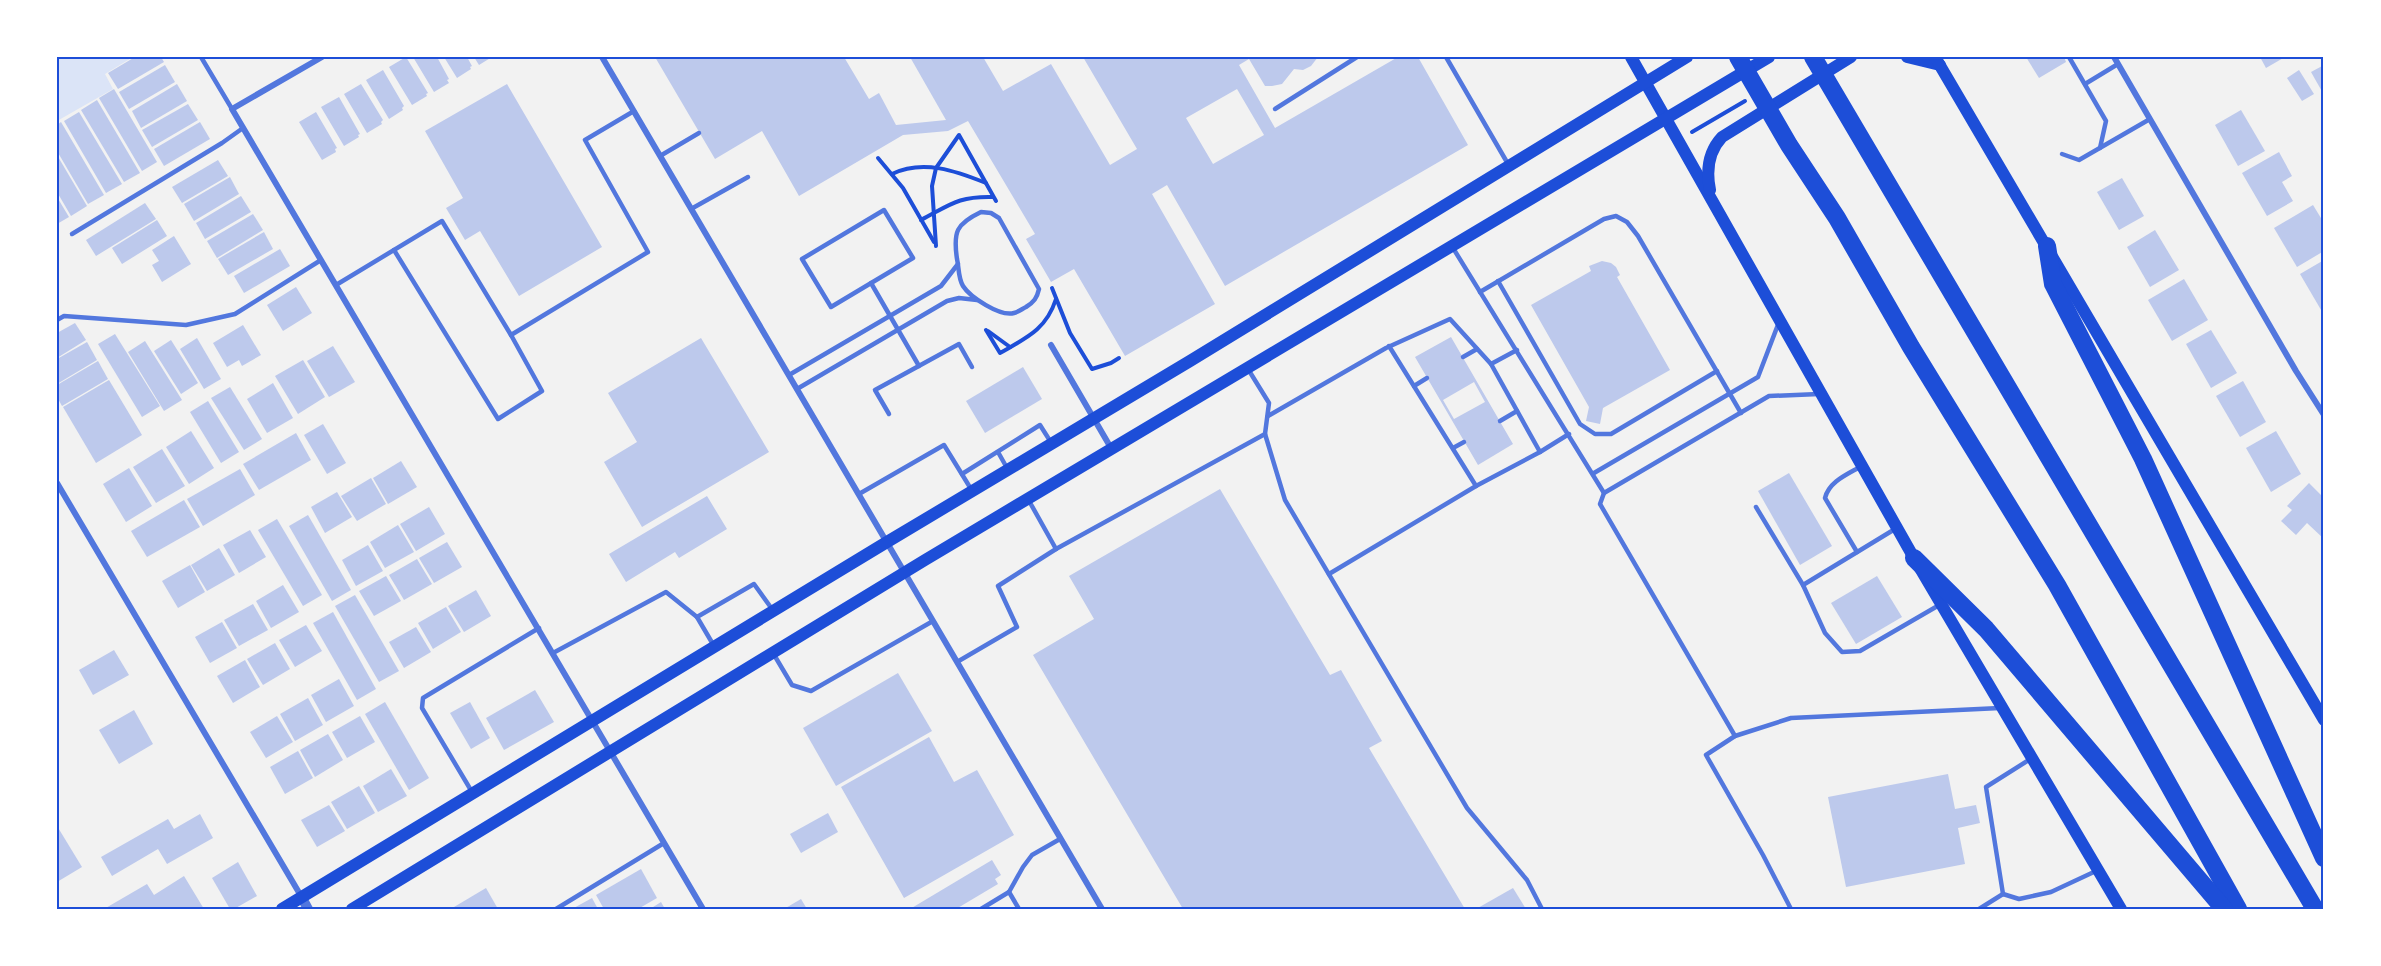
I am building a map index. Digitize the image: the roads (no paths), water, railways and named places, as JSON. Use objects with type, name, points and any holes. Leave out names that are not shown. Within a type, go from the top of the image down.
[{"type":"highway","points":[[1738,57],[1789,145],[1837,219],[1911,347],[2057,585],[2238,909]]},
{"type":"highway","points":[[1813,57],[2315,909]]},
{"type":"highway","points":[[2047,246],[2053,284],[2143,459],[2324,858]]},
{"type":"highway","points":[[1914,558],[1986,629],[2224,909]]},
{"type":"main road","points":[[1631,57],[1914,558],[2121,909]]},
{"type":"main road","points":[[282,909],[1094,419],[1687,57]]},
{"type":"main road","points":[[352,909],[1028,499],[1769,57]]},
{"type":"main road","points":[[1712,198],[1708,167],[1712,151],[1722,137],[1851,57]]},
{"type":"main road","points":[[1906,57],[1938,61],[2324,720]]},
{"type":"street","points":[[322,57],[232,109],[703,909]]},
{"type":"street","points":[[602,57],[1102,909]]},
{"type":"street","points":[[2116,60],[2296,371],[2324,415]]},
{"type":"street","points":[[1051,345],[1112,449]]},
{"type":"street","points":[[57,483],[308,909]]},
{"type":"lane","points":[[201,57],[232,109]]},
{"type":"lane","points":[[1275,109],[1357,57]]},
{"type":"lane","points":[[1446,57],[1509,165]]},
{"type":"lane","points":[[2069,57],[2106,121],[2100,148]]},
{"type":"lane","points":[[2085,84],[2116,60]]},
{"type":"lane","points":[[511,335],[648,252],[585,140],[634,111]]},
{"type":"lane","points":[[2062,154],[2079,160],[2150,119]]},
{"type":"lane","points":[[72,234],[243,128]]},
{"type":"lane","points":[[660,156],[699,133]]},
{"type":"lane","points":[[691,209],[748,177]]},
{"type":"lane","points":[[884,210],[913,258],[871,283],[831,307],[802,259],[884,210]]},
{"type":"lane","points":[[981,212],[991,213],[999,218],[1039,289],[1033,302],[1015,313],[1001,312],[978,300],[964,287],[960,279],[954,238],[959,227],[969,218],[981,212]]},
{"type":"lane","points":[[1480,292],[1604,219],[1616,216],[1627,222],[1638,236],[1741,413]]},
{"type":"lane","points":[[336,285],[442,221],[542,391],[498,419],[394,250]]},
{"type":"lane","points":[[1451,245],[1594,473],[1604,493]]},
{"type":"lane","points":[[57,320],[64,316],[186,325],[235,314],[321,260]]},
{"type":"lane","points":[[789,375],[941,286],[958,264]]},
{"type":"lane","points":[[1498,281],[1580,424],[1595,434],[1611,434],[1717,371]]},
{"type":"lane","points":[[871,283],[919,366]]},
{"type":"lane","points":[[797,388],[947,301],[959,298],[978,300]]},
{"type":"lane","points":[[1268,416],[1389,346],[1450,320],[1491,364],[1540,452]]},
{"type":"lane","points":[[1594,473],[1758,377],[1780,320]]},
{"type":"lane","points":[[889,414],[875,390],[959,344],[972,367]]},
{"type":"lane","points":[[1389,346],[1476,486]]},
{"type":"lane","points":[[1462,357],[1477,349]]},
{"type":"lane","points":[[1491,364],[1516,350]]},
{"type":"lane","points":[[1247,368],[1269,403],[1264,434],[1285,500],[1467,808],[1527,880],[1542,909]]},
{"type":"lane","points":[[1414,386],[1427,378]]},
{"type":"lane","points":[[1735,736],[1600,504],[1604,493],[1769,396],[1821,393]]},
{"type":"lane","points":[[1500,421],[1517,411]]},
{"type":"lane","points":[[962,474],[1040,425],[1052,444]]},
{"type":"lane","points":[[957,662],[1017,627],[998,586],[1056,549],[1264,434]]},
{"type":"lane","points":[[1329,574],[1476,486],[1569,434]]},
{"type":"lane","points":[[1453,448],[1464,442]]},
{"type":"lane","points":[[859,494],[944,445],[972,492]]},
{"type":"lane","points":[[998,452],[1008,470]]},
{"type":"lane","points":[[1857,552],[1825,498],[1827,489],[1862,465]]},
{"type":"lane","points":[[1028,499],[1056,549]]},
{"type":"lane","points":[[1756,507],[1803,585],[1825,633],[1842,652],[1860,651],[1941,604]]},
{"type":"lane","points":[[1803,585],[1897,528]]},
{"type":"lane","points":[[697,617],[754,584],[773,611]]},
{"type":"lane","points":[[554,653],[666,592],[697,617],[715,647]]},
{"type":"lane","points":[[773,653],[792,685],[811,691],[933,621]]},
{"type":"lane","points":[[473,794],[422,708],[423,698],[539,628]]},
{"type":"lane","points":[[1791,909],[1706,755],[1735,736],[1791,718],[2002,708]]},
{"type":"lane","points":[[2003,894],[1986,787],[2032,758]]},
{"type":"lane","points":[[981,909],[1009,892],[1032,855],[1060,838]]},
{"type":"lane","points":[[556,909],[664,843]]},
{"type":"lane","points":[[1979,909],[2003,894],[2019,899],[2051,892],[2098,870]]},
{"type":"lane","points":[[1009,892],[1019,909]]}]
